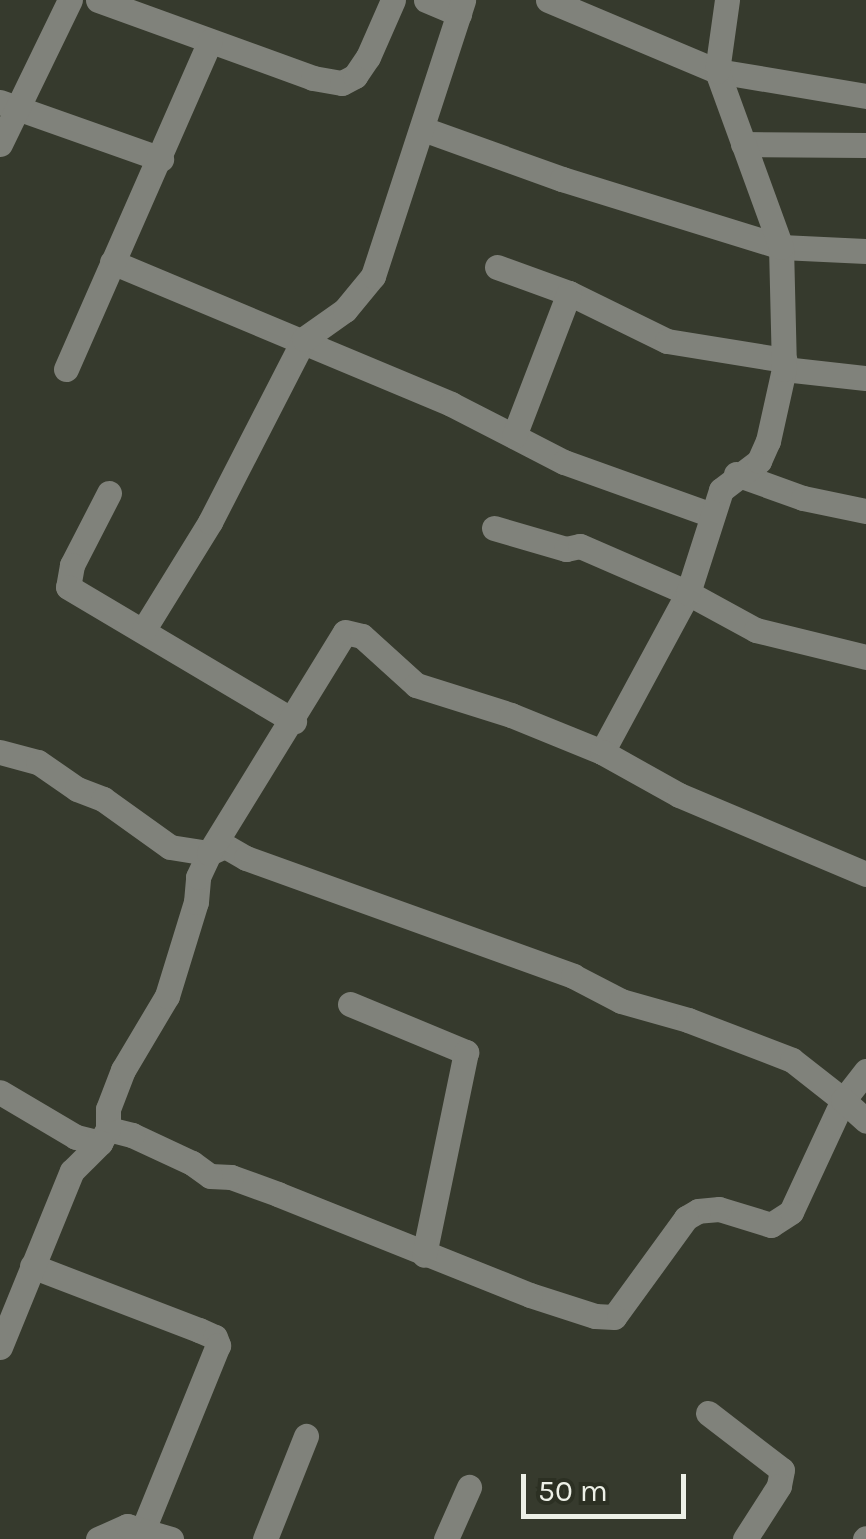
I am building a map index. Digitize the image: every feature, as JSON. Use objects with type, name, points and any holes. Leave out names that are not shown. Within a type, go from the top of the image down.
[{"type":"street","points":[[0,144],[10,106],[70,0]]},
{"type":"street","points":[[98,0],[313,78],[342,82],[355,76],[368,58],[393,0]]},
{"type":"street","points":[[144,629],[210,522],[283,373],[304,340],[345,310],[373,276],[461,7],[426,0]]},
{"type":"street","points":[[548,0],[717,71],[866,96]]},
{"type":"street","points":[[602,752],[688,593],[722,490],[736,474],[759,461],[764,451],[784,364],[781,248],[717,71],[727,0]]},
{"type":"street","points":[[66,369],[210,41]]},
{"type":"street","points":[[10,106],[161,159]]},
{"type":"street","points":[[423,129],[562,179],[781,248],[866,251]]},
{"type":"street","points":[[743,144],[866,145]]},
{"type":"street","points":[[112,262],[304,340],[564,462],[712,515]]},
{"type":"street","points":[[498,266],[569,293],[666,341],[866,378]]},
{"type":"street","points":[[514,436],[569,293]]},
{"type":"street","points":[[736,474],[802,498],[866,511]]},
{"type":"street","points":[[109,493],[72,564],[68,587],[294,721]]},
{"type":"street","points":[[494,528],[566,550],[580,546],[688,593],[756,630],[866,657]]},
{"type":"street","points":[[0,1347],[72,1171],[104,1136],[108,1108],[123,1070],[167,996],[196,902],[198,877],[209,853],[294,721],[345,632],[362,636],[416,685],[511,715],[602,752],[679,794],[866,874]]},
{"type":"street","points":[[0,752],[38,762],[76,788],[103,798],[170,847],[209,853],[226,846],[246,858],[573,976],[621,1001],[688,1020],[792,1060],[866,1120]]},
{"type":"street","points":[[350,1004],[466,1052],[424,1255]]},
{"type":"street","points":[[0,1092],[76,1138],[104,1136],[192,1162],[210,1176],[232,1177],[424,1255],[595,1316],[614,1318],[680,1226],[698,1212],[742,1213],[771,1225],[790,1212],[843,1100],[866,1071]]},
{"type":"street","points":[[32,1266],[199,1330],[214,1337],[218,1345],[144,1530]]},
{"type":"street","points":[[708,1413],[782,1470],[779,1486],[745,1539]]},
{"type":"street","points":[[265,1539],[306,1436]]},
{"type":"street","points":[[446,1539],[469,1487]]},
{"type":"street","points":[[98,1539],[128,1526],[171,1539]]}]
